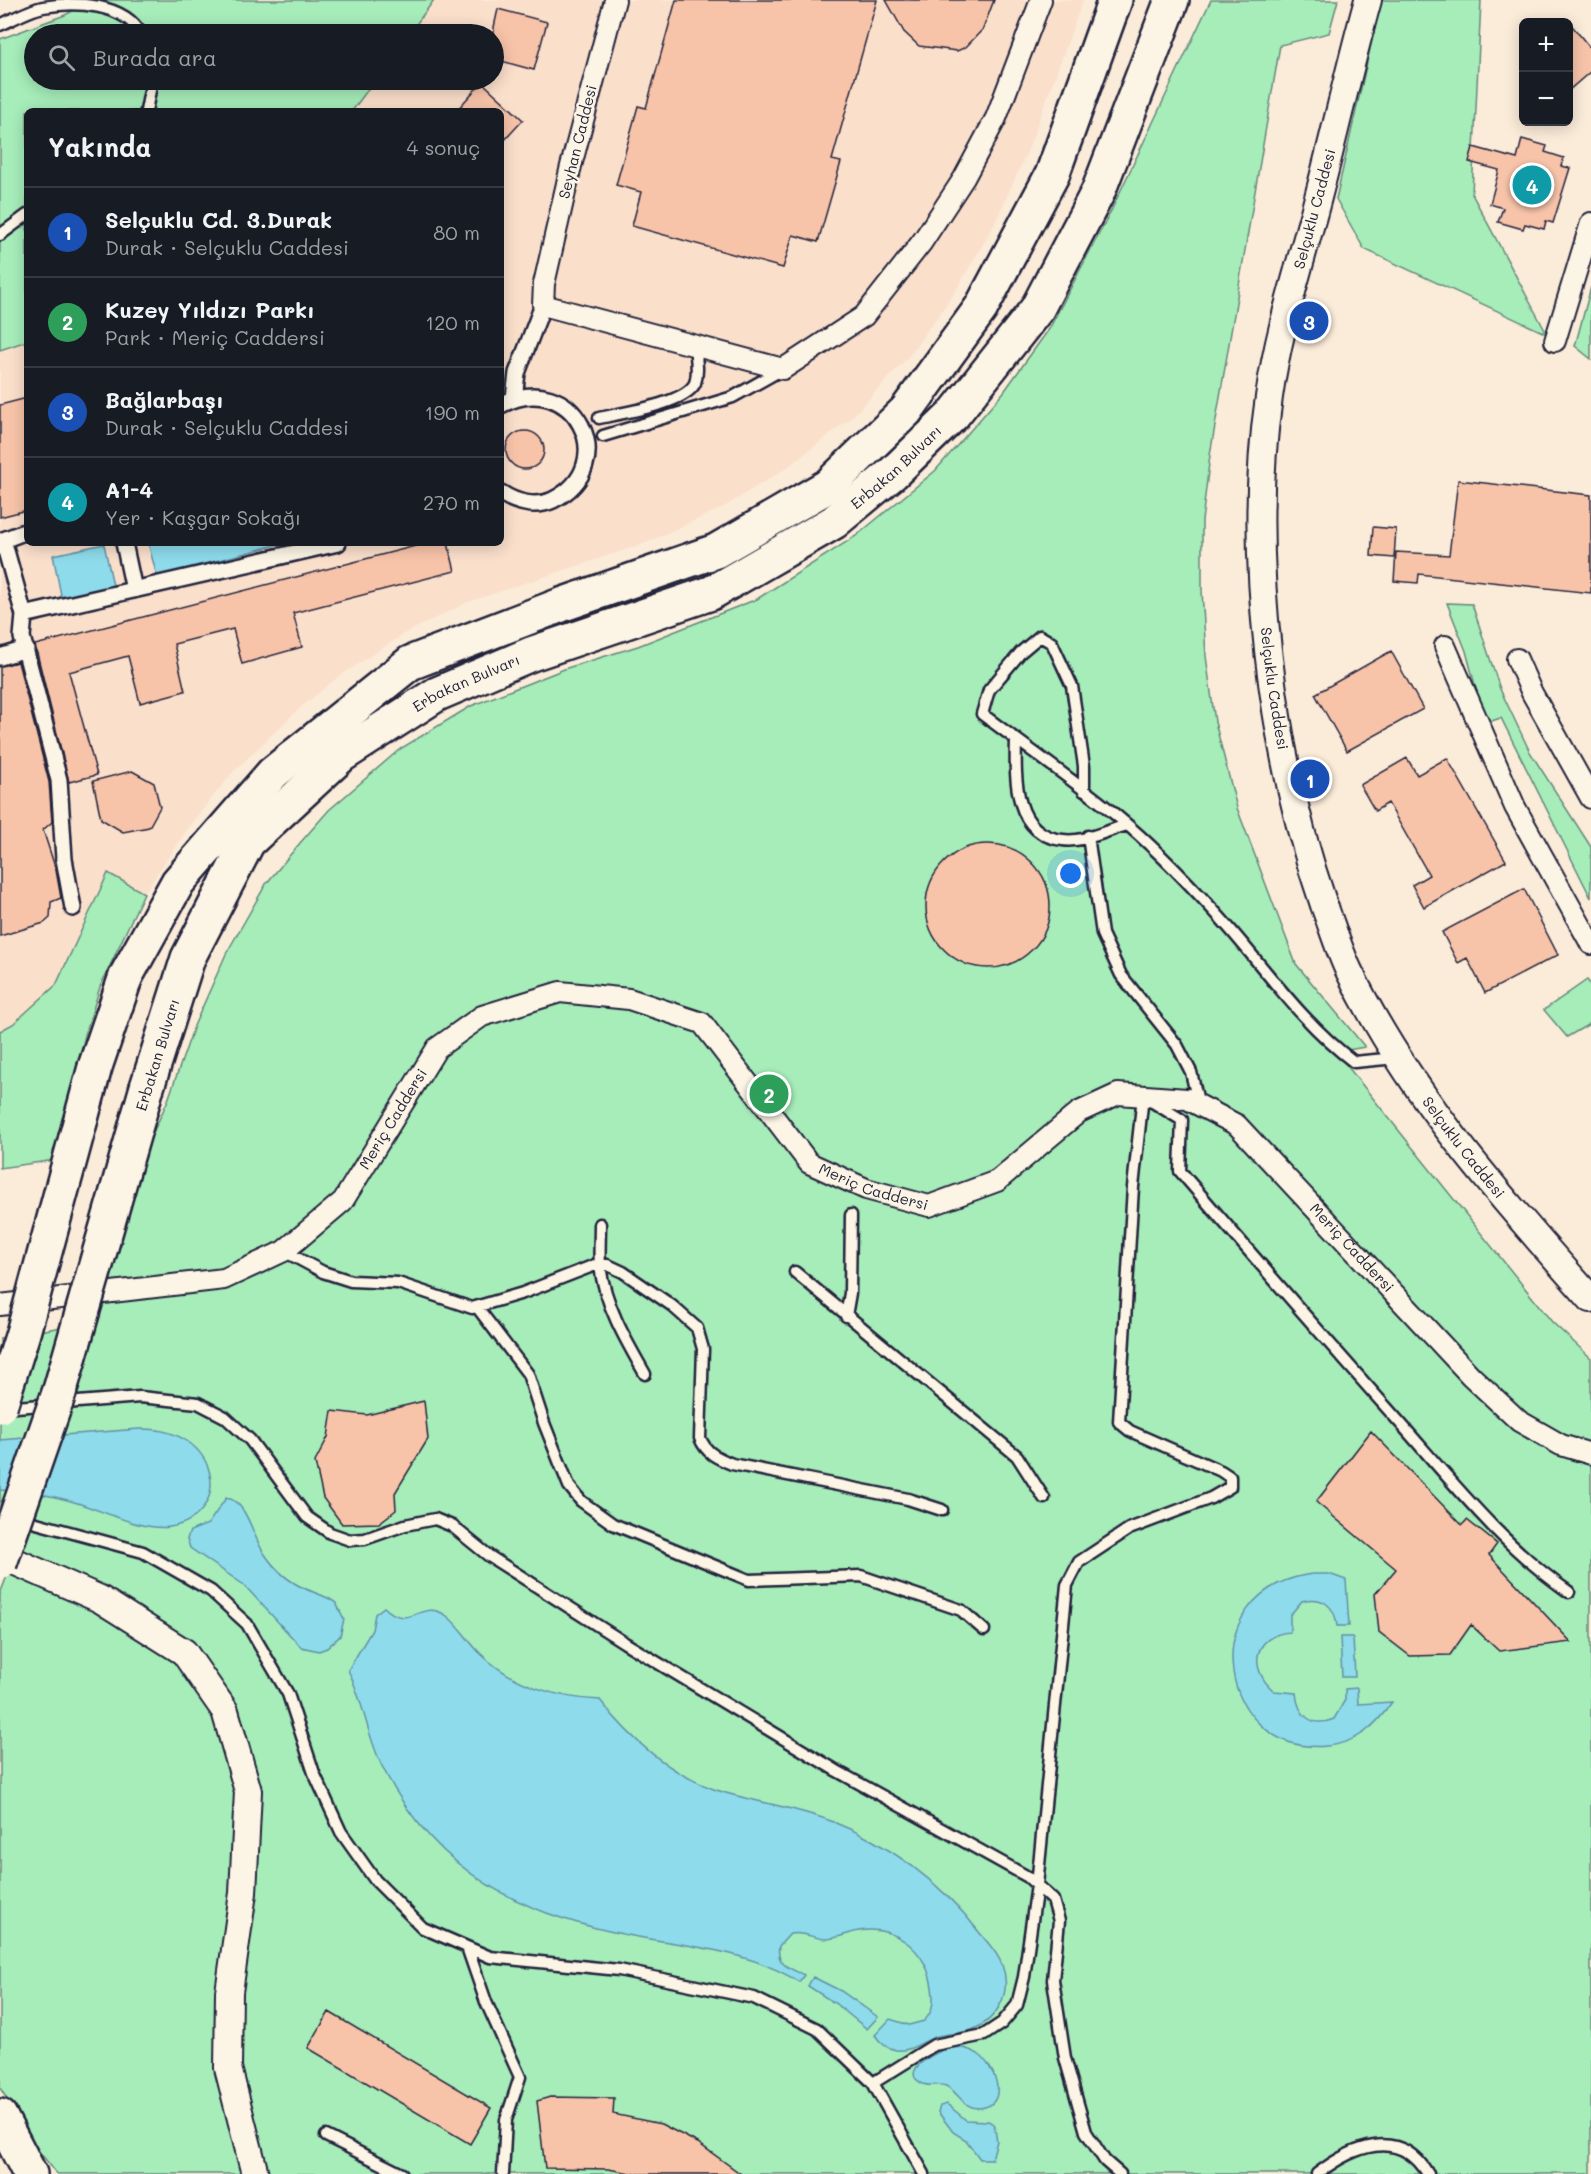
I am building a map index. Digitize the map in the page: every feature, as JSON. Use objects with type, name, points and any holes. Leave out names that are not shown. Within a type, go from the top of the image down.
[{"type":"highway","points":[[0,1407],[23,1333],[95,1067],[126,976],[178,882],[273,773],[410,663],[561,605],[716,551],[828,486],[906,411],[981,308],[1052,175],[1114,0]]},
{"type":"highway","name":"Erbakan Bulvarı","points":[[0,1563],[60,1390],[147,1087],[188,958],[248,842],[342,755],[437,694],[531,654],[711,593],[834,522],[893,473],[952,415],[1037,309],[1098,192],[1172,0]]},
{"type":"highway","points":[[1158,35],[1177,0]]},
{"type":"highway","points":[[0,2116],[30,2174]]},
{"type":"street","name":"Seyhan Caddesi","points":[[543,305],[544,284],[571,166],[615,0]]},
{"type":"street","points":[[508,402],[543,305],[783,369],[864,316],[922,242],[964,178],[996,118],[1041,0]]},
{"type":"street","name":"Selçuklu Caddesi","points":[[1368,0],[1273,372],[1262,462],[1262,536],[1267,636],[1293,804],[1318,887],[1348,969],[1400,1058],[1448,1131],[1469,1158],[1505,1203],[1591,1299]]},
{"type":"street","points":[[1555,341],[1591,223]]},
{"type":"street","points":[[504,509],[548,502],[563,495],[576,483],[584,467],[587,450],[585,433],[577,418],[557,401],[532,395],[508,402]]},
{"type":"street","points":[[504,496],[512,500],[535,504]]},
{"type":"street","points":[[24,532],[3,540],[24,615],[22,637],[59,780],[64,859],[73,908]]},
{"type":"street","points":[[125,546],[134,590]]},
{"type":"street","points":[[24,615],[325,546]]},
{"type":"street","points":[[1445,646],[1515,807],[1591,944]]},
{"type":"street","points":[[0,657],[26,649]]},
{"type":"street","points":[[1517,659],[1532,693],[1591,798]]},
{"type":"street","name":"Meriç Caddersi","points":[[0,1305],[224,1279],[284,1251],[343,1201],[436,1048],[482,1017],[560,992],[629,999],[702,1023],[809,1163],[866,1189],[929,1206],[997,1181],[1079,1112],[1118,1094],[1187,1099],[1237,1125],[1471,1376],[1519,1420],[1561,1445],[1591,1454]]},
{"type":"street","points":[[0,1556],[100,1599],[184,1652],[225,1711],[248,1791],[243,1893],[229,1992],[228,2068],[255,2174]]},
{"type":"lane","points":[[0,25],[42,7],[80,5],[115,11],[133,24]]},
{"type":"lane","points":[[147,108],[150,90]]},
{"type":"lane","points":[[0,235],[24,217]]},
{"type":"lane","points":[[599,418],[677,399],[694,387],[697,376],[695,346]]},
{"type":"lane","points":[[603,436],[733,397],[783,369]]},
{"type":"lane","points":[[1084,791],[1084,766],[1072,686],[1052,643],[1040,636],[1021,652],[989,690],[982,714],[1127,825],[1214,912],[1325,1041],[1354,1062],[1400,1058]]},
{"type":"lane","points":[[1016,739],[1015,766],[1019,803],[1028,822],[1041,834],[1065,841],[1127,825]]},
{"type":"lane","points":[[1089,836],[1102,934],[1121,975],[1178,1045],[1191,1072],[1199,1106]]},
{"type":"lane","points":[[873,2083],[934,2045],[984,2035],[1002,2023],[1017,2005],[1024,1977],[1037,1885],[1067,1585],[1079,1562],[1129,1529],[1211,1498],[1230,1486],[1230,1477],[1221,1471],[1130,1431],[1119,1422],[1133,1187],[1143,1096],[1182,1120],[1180,1170],[1275,1282],[1450,1480],[1538,1571],[1569,1592]]},
{"type":"lane","points":[[846,1316],[850,1293],[851,1215]]},
{"type":"lane","points":[[600,1224],[600,1266],[604,1284],[623,1335],[645,1374]]},
{"type":"lane","points":[[284,1251],[323,1272],[351,1281],[398,1283],[472,1308],[600,1266],[608,1266],[623,1272],[671,1305],[696,1328],[703,1349],[700,1438],[704,1448],[713,1456],[732,1464],[908,1499],[942,1510]]},
{"type":"lane","points":[[795,1272],[1017,1456],[1044,1498]]},
{"type":"lane","points":[[477,1307],[528,1374],[544,1423],[569,1486],[581,1501],[613,1524],[749,1580],[861,1576],[961,1610],[984,1630]]},
{"type":"lane","points":[[0,1407],[140,1397],[198,1403],[225,1417],[250,1440],[307,1516],[330,1533],[357,1540],[435,1519],[452,1526],[489,1556],[625,1643],[837,1771],[1028,1877],[1053,1900],[1059,1921],[1053,1980],[1065,2058],[1086,2132],[1105,2161],[1120,2174]]},
{"type":"lane","points":[[0,1514],[143,1552],[211,1591],[247,1624],[288,1694],[314,1773],[341,1832],[375,1880],[423,1928],[490,1957],[620,1970],[754,1998],[817,2029],[873,2083],[924,2174]]},
{"type":"lane","points":[[466,1947],[486,2002],[520,2077],[506,2120],[503,2174]]},
{"type":"lane","points":[[326,2136],[402,2174]]},
{"type":"lane","points":[[1317,2174],[1339,2157],[1375,2144],[1404,2149],[1422,2164],[1428,2174]]},
{"type":"shaded area","points":[[434,0],[1083,0],[1028,150],[993,227],[953,295],[908,357],[852,417],[789,466],[724,507],[643,544],[468,602],[405,633],[338,677],[302,706],[233,772],[193,821],[144,893],[108,873],[56,985],[13,1024],[0,1031],[0,350],[24,342],[24,546],[504,546],[504,108],[354,108],[368,90],[504,90],[504,24],[416,24]]},
{"type":"green space","points":[[94,0],[434,0],[416,24],[41,24]]},
{"type":"green space","points":[[1211,0],[1338,0],[1329,33],[1280,45],[1210,455],[1202,521],[1202,591],[1206,656],[1215,722],[1237,808],[1296,964],[1365,1047],[1336,1052],[1552,1322],[1591,1358],[1591,2174],[57,2174],[38,2150],[0,2088],[0,1594],[18,1548],[0,1542],[0,1338],[90,1322],[116,1214],[168,1100],[194,1026],[226,954],[266,884],[329,810],[400,749],[471,706],[567,668],[638,646],[757,599],[856,536],[935,471],[1003,393],[1049,329],[1111,211]]},
{"type":"green space","points":[[1381,0],[1481,0],[1472,194],[1547,334],[1364,249],[1336,199]]},
{"type":"green space","points":[[24,30],[24,90],[368,90],[354,108],[24,108],[24,342],[0,350],[0,39]]},
{"type":"green space","points":[[1591,287],[1591,359],[1575,346]]},
{"type":"green space","points":[[1447,603],[1472,604],[1500,689],[1530,752],[1591,847],[1591,898],[1501,718],[1485,723],[1466,651]]},
{"type":"green space","points":[[108,873],[144,893],[100,987],[85,1035],[55,1160],[0,1168],[0,1031],[13,1024],[56,985]]},
{"type":"green space","points":[[1587,980],[1591,985],[1591,1023],[1567,1037],[1544,1010]]},
{"type":"water","points":[[104,546],[114,590],[62,600],[53,555]]},
{"type":"water","points":[[149,546],[272,546],[157,576]]},
{"type":"water","points":[[139,1429],[167,1432],[188,1442],[202,1456],[210,1473],[210,1490],[204,1507],[191,1520],[170,1527],[144,1525],[72,1501],[45,1495],[0,1490],[0,1440]]},
{"type":"water","points":[[226,1498],[239,1505],[260,1546],[277,1569],[300,1586],[336,1603],[344,1619],[340,1636],[327,1648],[319,1651],[301,1647],[244,1585],[190,1548],[187,1539],[190,1531],[208,1524]]},
{"type":"water","points":[[1312,1574],[1329,1574],[1346,1580],[1349,1626],[1337,1626],[1334,1613],[1321,1601],[1302,1601],[1290,1615],[1290,1632],[1268,1639],[1262,1646],[1258,1654],[1260,1673],[1274,1691],[1296,1693],[1303,1714],[1313,1721],[1334,1719],[1345,1700],[1345,1689],[1357,1688],[1358,1704],[1392,1702],[1379,1719],[1364,1732],[1347,1741],[1327,1746],[1290,1742],[1262,1726],[1242,1701],[1233,1670],[1234,1639],[1247,1610],[1273,1587]]},
{"type":"water","points":[[384,1607],[401,1617],[430,1610],[438,1611],[452,1620],[481,1654],[521,1682],[552,1693],[600,1700],[640,1744],[689,1778],[726,1793],[831,1821],[893,1853],[931,1881],[948,1897],[995,1952],[1005,1975],[1004,1994],[996,2011],[983,2024],[974,2029],[938,2036],[913,2048],[896,2050],[884,2045],[875,2035],[890,2019],[909,2025],[924,2021],[932,2008],[933,1998],[931,1982],[922,1959],[914,1949],[895,1936],[872,1930],[827,1939],[790,1934],[779,1946],[780,1958],[785,1965],[804,1975],[799,1982],[761,1963],[741,1957],[700,1947],[638,1937],[558,1917],[522,1903],[488,1885],[458,1863],[430,1837],[405,1805],[383,1768],[369,1732],[348,1670],[372,1630],[375,1614]]},
{"type":"water","points":[[1340,1637],[1353,1637],[1355,1677],[1342,1677]]},
{"type":"water","points":[[813,1977],[841,1991],[878,2017],[867,2029],[836,2004],[808,1986]]},
{"type":"water","points":[[952,2047],[975,2052],[989,2066],[997,2090],[992,2103],[985,2107],[972,2107],[946,2086],[926,2085],[916,2079],[914,2073],[923,2061]]},
{"type":"water","points":[[947,2104],[966,2120],[988,2121],[994,2124],[997,2141],[992,2159],[980,2159],[966,2140],[953,2132],[938,2112],[940,2106]]},
{"type":"building","points":[[676,0],[877,0],[832,160],[841,162],[818,242],[793,235],[783,268],[632,226],[641,192],[616,185],[638,106],[646,108]]},
{"type":"building","points":[[886,0],[994,0],[983,29],[966,47],[957,51],[919,46],[904,32]]},
{"type":"building","points":[[498,9],[547,22],[534,70],[504,62],[504,24],[495,24]]},
{"type":"building","points":[[1573,27],[1591,49],[1591,71],[1573,87]]},
{"type":"building","points":[[475,90],[491,90],[523,120],[504,141],[504,108],[459,108]]},
{"type":"building","points":[[1522,139],[1547,146],[1545,152],[1564,158],[1561,166],[1570,168],[1553,223],[1546,221],[1544,229],[1525,224],[1523,229],[1498,222],[1503,208],[1490,204],[1499,170],[1469,162],[1473,147],[1517,159]]},
{"type":"building","points":[[24,399],[24,511],[0,517],[0,405]]},
{"type":"building","points":[[525,431],[539,436],[544,450],[539,464],[525,469],[511,464],[506,450],[511,436]]},
{"type":"building","points":[[1458,480],[1591,495],[1591,593],[1419,574],[1418,583],[1394,581],[1396,552],[1449,555]]},
{"type":"building","points":[[1373,527],[1396,529],[1394,558],[1371,556]]},
{"type":"building","points":[[415,546],[449,546],[455,571],[293,613],[302,647],[242,664],[233,629],[174,644],[185,691],[140,703],[128,656],[69,672],[97,775],[69,782],[35,645]]},
{"type":"building","points":[[1391,651],[1423,709],[1347,751],[1315,694]]},
{"type":"building","points":[[18,662],[49,782],[52,822],[43,830],[56,870],[61,898],[51,902],[50,918],[44,923],[0,936],[0,666]]},
{"type":"building","points":[[1407,758],[1417,775],[1447,758],[1506,861],[1424,907],[1412,885],[1429,875],[1388,803],[1375,811],[1360,785]]},
{"type":"building","points":[[132,771],[154,783],[160,807],[149,827],[123,832],[101,819],[93,781]]},
{"type":"building","points":[[988,844],[1012,849],[1032,862],[1045,882],[1050,906],[1045,930],[1032,950],[1012,963],[988,968],[964,963],[944,950],[931,930],[926,906],[931,882],[944,862],[964,849]]},
{"type":"building","points":[[1524,889],[1558,955],[1485,993],[1467,958],[1458,963],[1442,932]]},
{"type":"building","points":[[424,1401],[428,1439],[395,1493],[396,1510],[379,1523],[342,1524],[323,1498],[315,1462],[328,1437],[332,1411],[367,1415]]},
{"type":"building","points":[[1371,1431],[1462,1525],[1467,1520],[1497,1544],[1489,1555],[1571,1642],[1499,1651],[1471,1625],[1450,1655],[1410,1656],[1379,1632],[1375,1594],[1396,1569],[1316,1502]]},
{"type":"building","points":[[329,2012],[491,2108],[470,2144],[308,2048]]},
{"type":"building","points":[[550,2097],[614,2098],[613,2114],[661,2124],[698,2143],[741,2174],[636,2174],[608,2169],[545,2168],[537,2101]]},
{"type":"place","name":"A1-4","points":[[1532,185]]},
{"type":"place","name":"Bağlarbaşı","points":[[1309,321]]},
{"type":"place","name":"Selçuklu Cd. 3.Durak","points":[[1310,779]]},
{"type":"place","name":"Kuzey Yıldızı Parkı","points":[[769,1094]]}]
